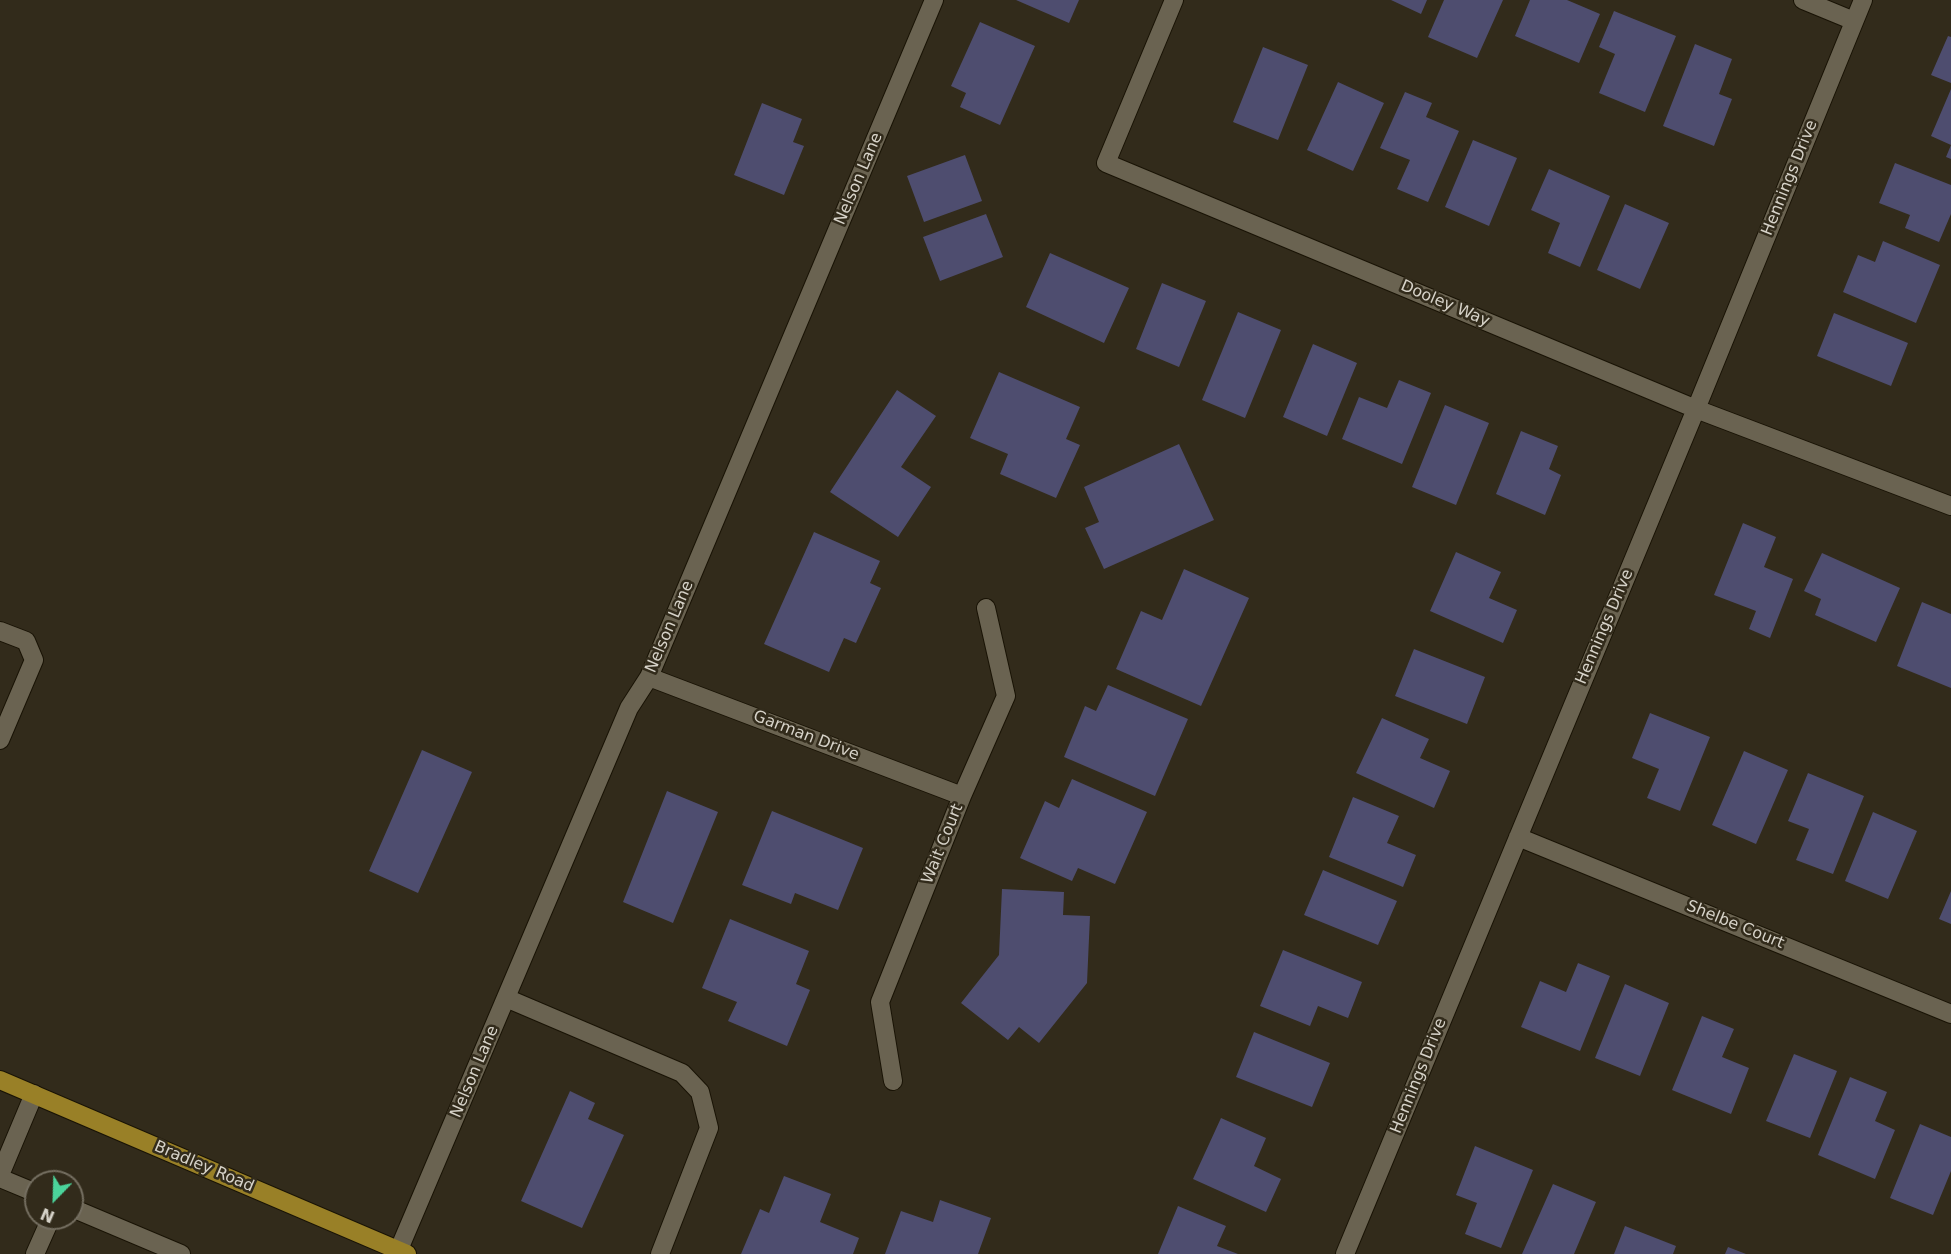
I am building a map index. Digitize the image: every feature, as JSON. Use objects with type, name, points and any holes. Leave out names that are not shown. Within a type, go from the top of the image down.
[{"type":"main road","name":"Bradley Road","points":[[0,1080],[401,1253]]},
{"type":"street","name":"Nelson Lane","points":[[401,1253],[629,708],[649,677],[934,0]]},
{"type":"street","name":"Dooley Way","points":[[1174,0],[1106,164],[1696,409],[1951,506]]},
{"type":"street","points":[[1803,0],[1854,21]]},
{"type":"street","name":"Hennings Drive","points":[[1345,1254],[1696,409],[1863,0]]},
{"type":"street","name":"Wait Court","points":[[893,1081],[880,1002],[962,796],[1006,696],[986,609]]},
{"type":"street","points":[[0,631],[26,641],[34,660],[0,740]]},
{"type":"street","name":"Garman Drive","points":[[649,677],[962,796]]},
{"type":"street","name":"Shelbe Court","points":[[1518,837],[1951,1014]]},
{"type":"street","points":[[506,999],[682,1073],[700,1092],[709,1128],[660,1254]]},
{"type":"street","points":[[24,1188],[0,1177],[34,1094]]},
{"type":"street","points":[[84,1213],[181,1254]]},
{"type":"street","points":[[35,1254],[46,1230]]},
{"type":"building","points":[[1016,0],[1079,0],[1069,23]]},
{"type":"building","points":[[1391,0],[1427,0],[1421,14]]},
{"type":"building","points":[[1444,0],[1503,0],[1477,58],[1428,37]]},
{"type":"building","points":[[1530,0],[1567,0],[1600,14],[1579,63],[1515,36]]},
{"type":"building","points":[[1614,11],[1676,36],[1645,112],[1599,93],[1615,54],[1599,47]]},
{"type":"building","points":[[980,22],[1035,46],[1000,125],[960,107],[966,93],[951,86]]},
{"type":"building","points":[[1948,36],[1951,37],[1951,83],[1931,75]]},
{"type":"building","points":[[1695,44],[1732,59],[1719,94],[1732,99],[1714,146],[1663,126]]},
{"type":"building","points":[[1263,47],[1308,65],[1278,140],[1233,122]]},
{"type":"building","points":[[1338,82],[1384,103],[1353,171],[1307,150]]},
{"type":"building","points":[[1951,89],[1951,145],[1931,136]]},
{"type":"building","points":[[1405,92],[1432,103],[1426,117],[1459,131],[1428,202],[1397,189],[1410,160],[1380,148]]},
{"type":"building","points":[[762,103],[802,119],[793,142],[804,146],[784,195],[734,175]]},
{"type":"building","points":[[1473,140],[1517,158],[1489,226],[1445,207]]},
{"type":"building","points":[[1951,145],[1951,159],[1946,157]]},
{"type":"building","points":[[965,155],[982,201],[924,222],[907,176]]},
{"type":"building","points":[[1895,163],[1951,185],[1951,214],[1939,242],[1905,228],[1910,215],[1879,203]]},
{"type":"building","points":[[1549,169],[1610,196],[1580,267],[1548,253],[1560,223],[1531,210]]},
{"type":"building","points":[[1625,204],[1669,223],[1640,289],[1597,270]]},
{"type":"building","points":[[986,214],[1003,257],[940,281],[923,237]]},
{"type":"building","points":[[1883,241],[1940,265],[1916,323],[1843,292],[1858,255],[1875,262]]},
{"type":"building","points":[[1050,253],[1129,288],[1104,343],[1026,307]]},
{"type":"building","points":[[1162,283],[1206,301],[1179,367],[1136,349]]},
{"type":"building","points":[[1238,312],[1281,330],[1245,418],[1202,400]]},
{"type":"building","points":[[1834,313],[1908,343],[1891,386],[1817,356]]},
{"type":"building","points":[[1313,344],[1357,363],[1327,436],[1283,417]]},
{"type":"building","points":[[999,372],[1080,407],[1066,439],[1080,445],[1056,498],[1000,474],[1008,454],[970,438]]},
{"type":"building","points":[[1399,380],[1431,393],[1402,464],[1342,439],[1359,397],[1387,408]]},
{"type":"building","points":[[897,390],[936,416],[901,467],[931,487],[898,537],[830,492]]},
{"type":"building","points":[[1445,405],[1489,423],[1456,505],[1412,487]]},
{"type":"building","points":[[1521,431],[1558,446],[1549,469],[1561,475],[1545,515],[1496,494]]},
{"type":"building","points":[[1179,444],[1214,520],[1104,569],[1085,528],[1099,522],[1084,487]]},
{"type":"building","points":[[1743,523],[1776,537],[1764,567],[1793,579],[1770,638],[1749,629],[1756,611],[1714,595]]},
{"type":"building","points":[[814,532],[880,561],[870,583],[881,588],[856,643],[844,638],[829,672],[764,644]]},
{"type":"building","points":[[1456,552],[1501,572],[1489,598],[1517,610],[1503,643],[1430,611]]},
{"type":"building","points":[[1822,553],[1900,588],[1876,642],[1815,615],[1821,599],[1804,591]]},
{"type":"building","points":[[1184,569],[1249,598],[1201,706],[1116,669],[1141,611],[1162,620]]},
{"type":"building","points":[[1922,602],[1951,614],[1951,688],[1897,666]]},
{"type":"building","points":[[1414,649],[1485,677],[1467,724],[1395,696]]},
{"type":"building","points":[[1108,685],[1188,719],[1155,796],[1064,757],[1085,706],[1096,711]]},
{"type":"building","points":[[1650,713],[1710,737],[1680,811],[1647,798],[1659,769],[1632,758]]},
{"type":"building","points":[[1382,718],[1429,739],[1420,758],[1450,771],[1434,808],[1356,773]]},
{"type":"building","points":[[422,750],[472,772],[418,893],[369,871]]},
{"type":"building","points":[[1744,751],[1788,770],[1756,844],[1712,825]]},
{"type":"building","points":[[1808,773],[1864,796],[1833,874],[1796,860],[1809,829],[1788,821]]},
{"type":"building","points":[[1072,779],[1147,812],[1115,884],[1078,868],[1072,881],[1020,858],[1045,801],[1059,808]]},
{"type":"building","points":[[667,791],[718,812],[673,923],[623,902]]},
{"type":"building","points":[[1353,797],[1399,816],[1387,843],[1416,855],[1403,887],[1329,857]]},
{"type":"building","points":[[772,811],[863,848],[838,910],[795,893],[791,904],[742,885]]},
{"type":"building","points":[[1873,812],[1917,831],[1888,899],[1845,881]]},
{"type":"building","points":[[1323,870],[1397,901],[1378,945],[1304,915]]},
{"type":"building","points":[[1002,889],[1064,892],[1063,915],[1090,916],[1087,983],[1039,1043],[1019,1027],[1008,1040],[961,1003],[999,955]]},
{"type":"building","points":[[1951,891],[1951,924],[1939,919]]},
{"type":"building","points":[[730,919],[809,951],[796,984],[810,990],[787,1046],[728,1021],[737,1002],[702,988]]},
{"type":"building","points":[[1283,950],[1362,982],[1348,1018],[1318,1006],[1310,1026],[1260,1006]]},
{"type":"building","points":[[1578,963],[1610,976],[1580,1051],[1521,1027],[1540,981],[1566,992]]},
{"type":"building","points":[[1625,984],[1669,1003],[1640,1076],[1595,1058]]},
{"type":"building","points":[[1702,1016],[1734,1029],[1722,1057],[1749,1068],[1731,1114],[1672,1090]]},
{"type":"building","points":[[1254,1032],[1330,1063],[1312,1107],[1236,1077]]},
{"type":"building","points":[[1794,1054],[1837,1071],[1810,1138],[1766,1121]]},
{"type":"building","points":[[1850,1077],[1887,1092],[1875,1121],[1895,1130],[1875,1179],[1818,1155]]},
{"type":"building","points":[[570,1091],[595,1103],[588,1119],[624,1135],[582,1228],[521,1201]]},
{"type":"building","points":[[1221,1118],[1266,1138],[1254,1166],[1281,1179],[1266,1212],[1193,1179]]},
{"type":"building","points":[[1920,1124],[1951,1137],[1951,1171],[1933,1215],[1890,1198]]},
{"type":"building","points":[[1475,1146],[1533,1170],[1501,1248],[1465,1234],[1477,1203],[1456,1195]]},
{"type":"building","points":[[784,1176],[831,1194],[820,1222],[859,1238],[853,1254],[741,1254],[760,1209],[769,1213]]},
{"type":"building","points":[[1553,1184],[1596,1202],[1574,1254],[1522,1254]]},
{"type":"building","points":[[940,1200],[991,1218],[978,1254],[885,1254],[901,1211],[933,1222]]},
{"type":"building","points":[[1178,1206],[1226,1226],[1217,1246],[1238,1254],[1158,1254]]},
{"type":"building","points":[[1625,1226],[1676,1246],[1673,1254],[1614,1254]]},
{"type":"building","points":[[1728,1247],[1746,1254],[1725,1254]]}]
